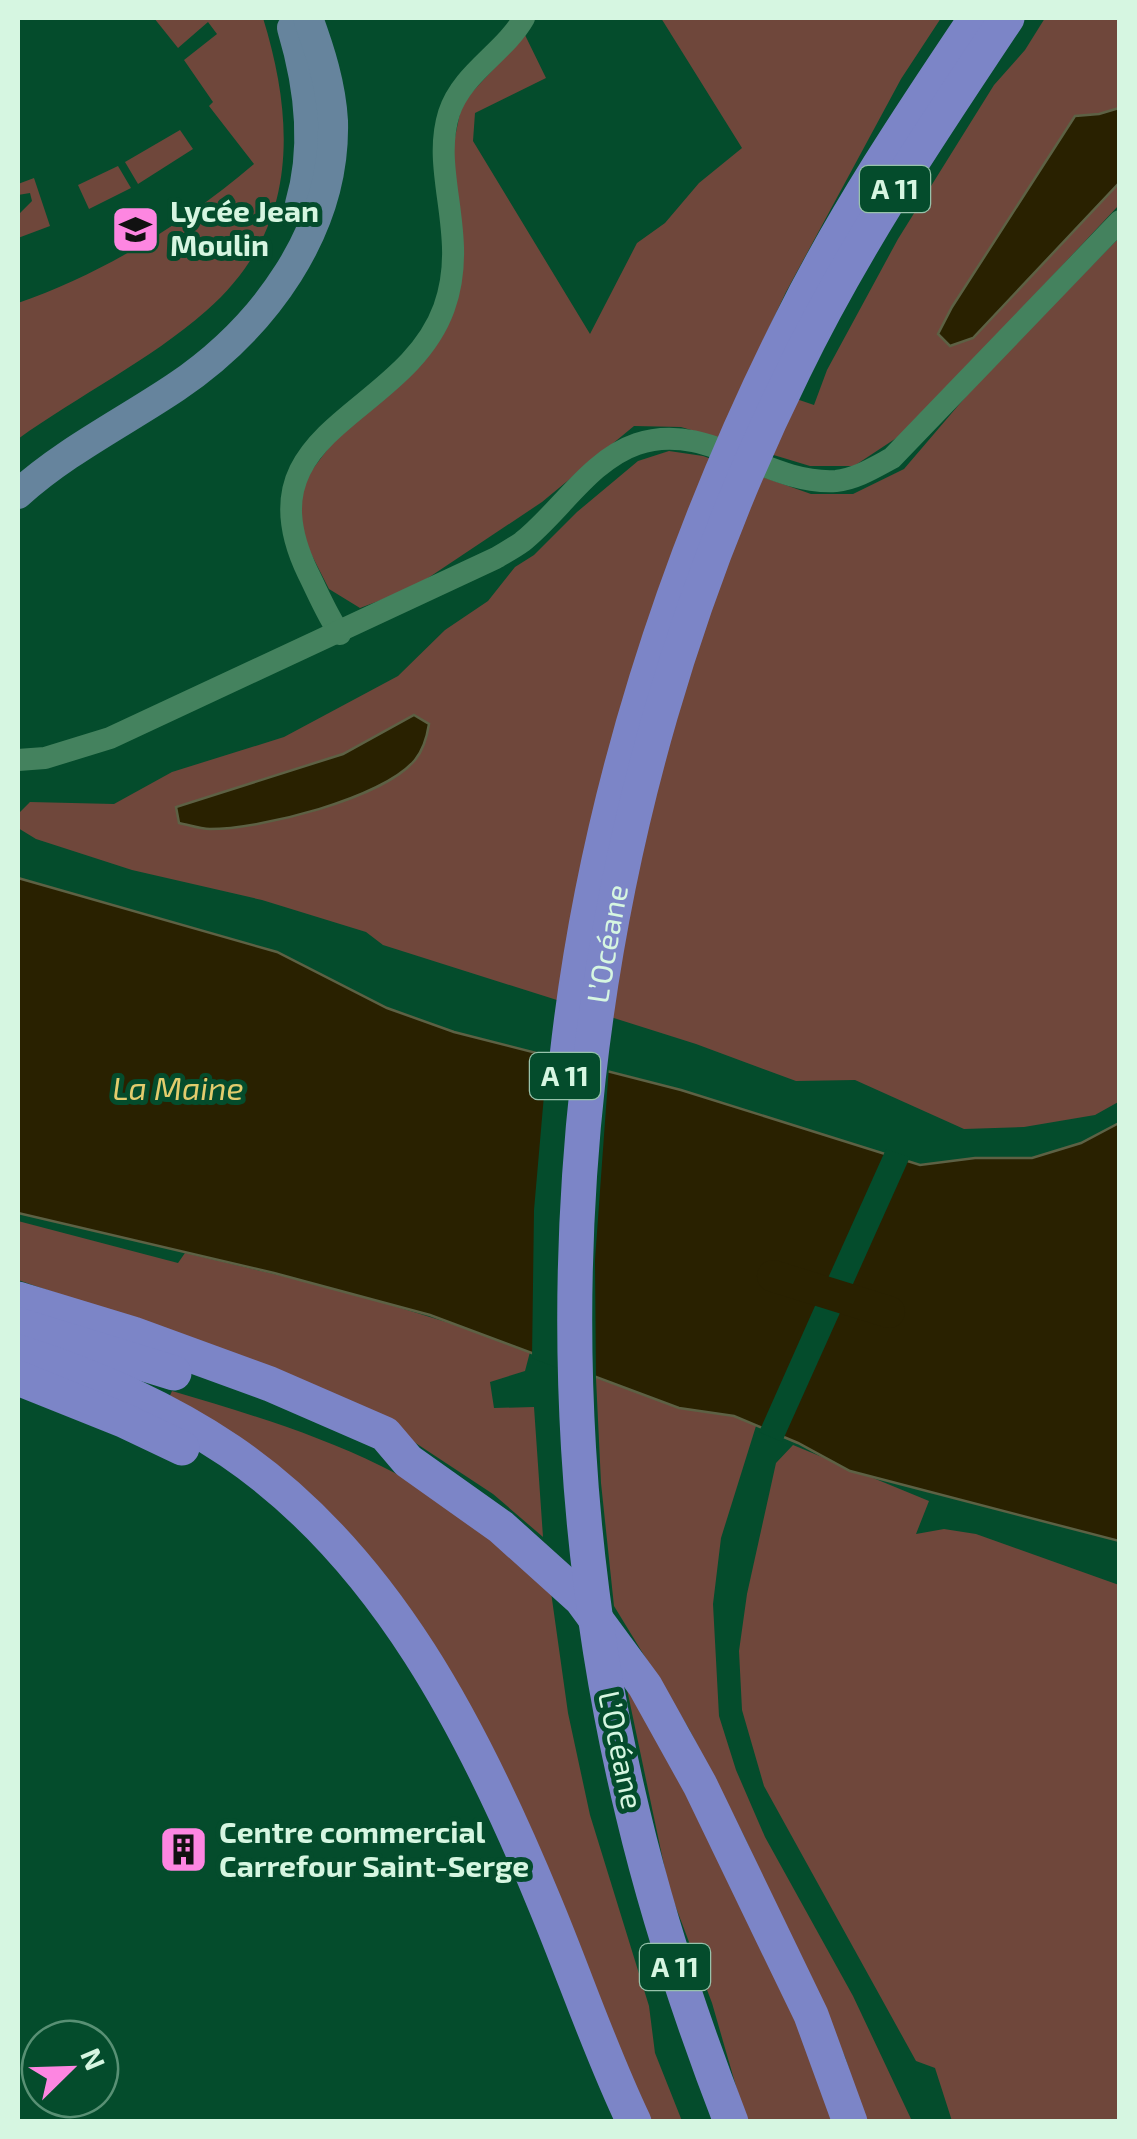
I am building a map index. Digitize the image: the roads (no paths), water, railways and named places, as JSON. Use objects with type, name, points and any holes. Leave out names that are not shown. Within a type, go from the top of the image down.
[{"type":"highway","name":"L’Océane","points":[[782,367],[861,195],[976,18]]},
{"type":"highway","name":"L’Océane","points":[[730,2122],[586,1707],[572,1620],[554,1423],[552,1245],[567,1052],[600,856],[644,686],[690,551],[727,459],[906,171],[1007,18]]},
{"type":"highway","points":[[18,1299],[133,1334],[270,1384],[386,1434],[408,1461]]},
{"type":"highway","points":[[18,1325],[283,1410],[408,1461],[501,1527],[580,1599],[645,1686],[700,1785],[823,2045],[850,2122]]},
{"type":"highway","points":[[18,1352],[146,1404],[233,1454],[331,1540],[389,1612],[438,1681],[473,1744],[544,1902],[634,2122]]},
{"type":"highway","points":[[18,1378],[177,1445],[272,1512],[302,1536],[359,1594],[389,1612]]},
{"type":"highway","name":"L’Océane","points":[[620,1811],[650,1965],[706,2122]]},
{"type":"main road","points":[[18,478],[65,437],[201,348],[242,310],[290,235],[305,185],[310,139],[307,95],[289,18]]},
{"type":"main road","points":[[18,494],[225,350],[281,285],[304,246],[323,195],[330,154],[329,87],[308,18]]},
{"type":"street","points":[[340,634],[294,539],[290,513],[294,485],[314,447],[400,374],[434,330],[448,296],[455,256],[444,144],[448,114],[460,90],[524,18]]},
{"type":"street","points":[[18,760],[45,758],[110,738],[436,589],[522,542],[598,468],[635,444],[677,437],[708,444],[745,461],[797,477],[838,481],[866,472],[892,458],[1120,221]]},
{"type":"water","points":[[1119,108],[1119,183],[973,338],[950,346],[938,334],[952,307],[1075,116]]},
{"type":"water","points":[[414,715],[429,724],[421,752],[399,774],[376,787],[319,809],[258,824],[210,829],[179,823],[176,807],[343,754]]},
{"type":"water","name":"La Maine","points":[[18,878],[277,952],[387,1008],[454,1032],[681,1090],[920,1165],[975,1158],[1032,1158],[1081,1143],[1119,1123],[1119,1541],[850,1471],[798,1443],[734,1416],[679,1408],[430,1315],[274,1273],[18,1213]]},
{"type":"waterway","name":"La Maine","points":[[773,1276],[889,1312]]},
{"type":"place","name":"Lycée Jean Moulin","points":[[135,229]]},
{"type":"place","name":"Centre commercial Carrefour Saint-Serge","points":[[184,1850]]}]
